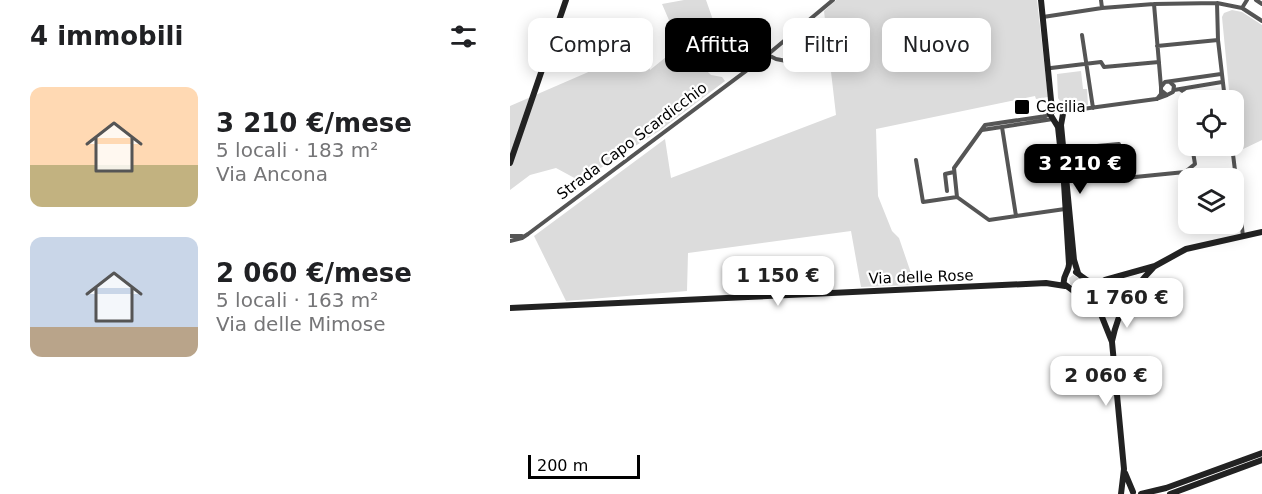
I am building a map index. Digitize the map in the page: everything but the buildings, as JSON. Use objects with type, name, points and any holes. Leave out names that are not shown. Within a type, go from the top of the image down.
[{"type":"street","points":[[510,151],[564,0]]},
{"type":"street","points":[[510,163],[564,0]]},
{"type":"street","name":"Strada Capo Scardicchio","points":[[771,52],[833,0]]},
{"type":"street","points":[[1041,0],[1055,109],[1062,117]]},
{"type":"street","points":[[1101,0],[1102,8]]},
{"type":"street","points":[[1242,8],[1247,0]]},
{"type":"street","points":[[1256,0],[1262,4]]},
{"type":"street","points":[[1043,17],[1147,2],[1154,4],[1229,2],[1262,21]]},
{"type":"street","points":[[1217,3],[1223,90]]},
{"type":"street","points":[[1154,4],[1161,89],[1167,95]]},
{"type":"street","points":[[1043,17],[1046,22],[1055,109],[1053,119],[1058,127],[1066,209],[1069,264],[1065,286],[1084,296],[1098,310],[1104,319],[1112,342],[1124,469],[1121,494],[1129,491],[1135,493]]},
{"type":"street","points":[[1082,35],[1093,108]]},
{"type":"street","points":[[1157,46],[1218,40]]},
{"type":"street","points":[[1051,68],[1101,62],[1104,67],[1159,62]]},
{"type":"street","name":"Strada Capo Scardicchio","points":[[510,238],[528,234],[745,72]]},
{"type":"street","points":[[1156,99],[1168,81],[1221,74]]},
{"type":"street","points":[[1160,77],[1173,84],[1176,90]]},
{"type":"street","points":[[957,197],[954,168],[984,125],[1046,116],[1055,109],[1093,108],[1156,99],[1172,94],[1176,90],[1222,82]]},
{"type":"street","points":[[981,130],[1059,120],[1071,110]]},
{"type":"street","points":[[1062,117],[1060,125],[1074,260],[1078,273]]},
{"type":"street","points":[[1002,127],[1016,216]]},
{"type":"street","points":[[1064,149],[1119,144],[1125,178],[1185,172],[1195,164],[1194,156]]},
{"type":"street","points":[[1233,156],[1243,236]]},
{"type":"street","points":[[916,160],[923,202],[957,197],[989,220],[1066,209]]},
{"type":"street","points":[[947,191],[945,174],[954,172]]},
{"type":"street","points":[[1105,280],[1155,266],[1186,249],[1262,232]]},
{"type":"street","points":[[1112,342],[1118,316],[1127,298],[1155,266]]},
{"type":"street","name":"Via delle Rose","points":[[1046,283],[1073,271],[1087,280],[1105,280]]},
{"type":"street","points":[[1105,280],[1120,285],[1127,298]]},
{"type":"street","name":"Via delle Rose","points":[[510,308],[1046,283],[1065,286]]},
{"type":"street","points":[[1098,310],[1111,313],[1122,309]]},
{"type":"street","points":[[1142,494],[1166,488],[1262,453]]},
{"type":"street","points":[[1170,494],[1262,460]]},
{"type":"street","points":[[1124,469],[1135,493]]},
{"type":"shaded area","points":[[684,0],[706,0],[712,18],[668,18],[662,4]]},
{"type":"shaded area","points":[[836,0],[1037,0],[1048,97],[1036,99],[1035,96],[876,129],[878,196],[892,231],[899,238],[912,276],[912,285],[861,287],[851,231],[688,253],[687,291],[566,301],[534,236],[665,139],[671,178],[836,115],[831,72],[870,72],[870,18],[825,18],[824,11]]},
{"type":"shaded area","points":[[1232,10],[1242,12],[1262,25],[1262,140],[1244,149],[1244,90],[1229,90],[1222,17],[1224,13]]},
{"type":"shaded area","points":[[665,58],[665,72],[708,72],[711,75],[722,77],[725,81],[659,131],[580,181],[556,168],[530,175],[510,190],[510,106],[588,72],[653,72],[653,68]]},
{"type":"shaded area","points":[[1081,71],[1083,89],[1087,89],[1088,105],[1071,107],[1062,104],[1058,98],[1057,74]]},
{"type":"shaded area","points":[[1073,275],[1089,285],[1115,288],[1121,295],[1121,302],[1114,308],[1106,308],[1086,292],[1070,284],[1069,278]]},
{"type":"place","name":"Cecilia","points":[[1022,107]]}]
